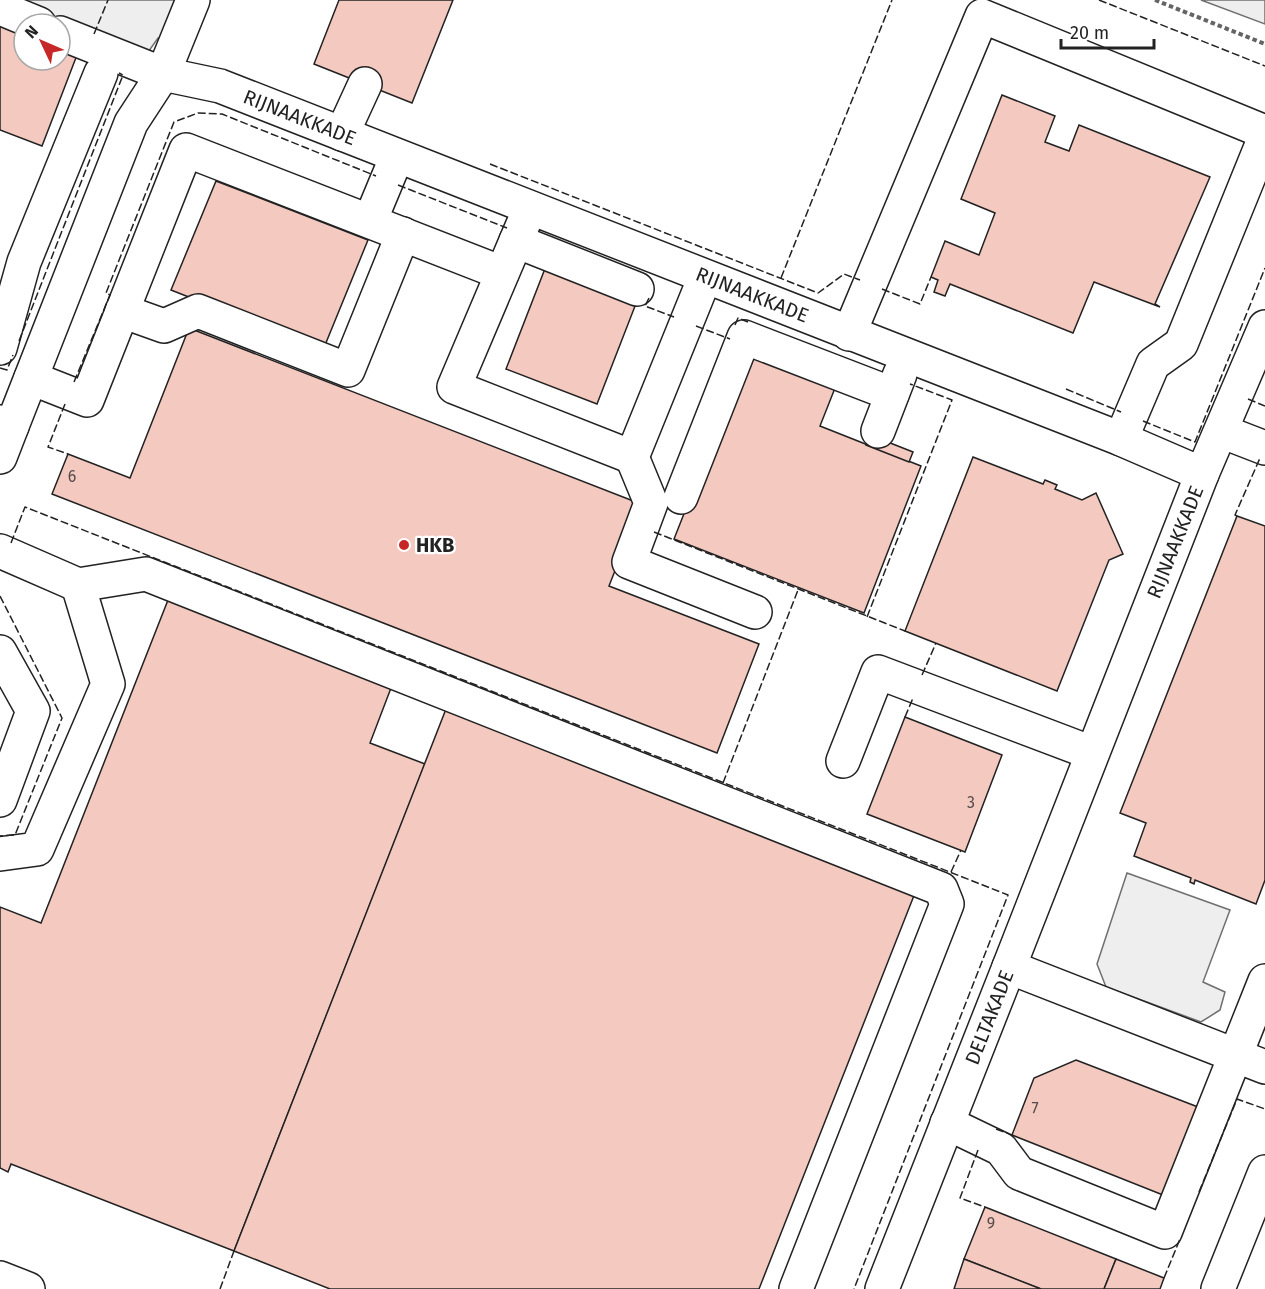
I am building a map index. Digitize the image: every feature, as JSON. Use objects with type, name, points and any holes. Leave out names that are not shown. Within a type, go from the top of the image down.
[{"type":"street","points":[[0,457],[6,424],[31,378],[131,123],[163,74],[193,0]]},
{"type":"street","points":[[849,334],[982,16],[1265,132]]},
{"type":"street","name":"RIJNAAKKADE","points":[[72,38],[163,74],[220,86],[906,357],[1121,439],[1203,474],[1009,967]]},
{"type":"street","points":[[0,348],[24,262],[101,73]]},
{"type":"street","points":[[342,134],[365,84]]},
{"type":"street","points":[[1121,439],[1153,364],[1181,344],[1265,137]]},
{"type":"street","points":[[31,378],[87,400],[186,150],[502,273]]},
{"type":"street","points":[[370,221],[397,156]]},
{"type":"street","points":[[530,208],[454,387],[632,457]]},
{"type":"street","points":[[122,311],[164,327],[198,311],[348,370],[403,234]]},
{"type":"street","points":[[516,241],[637,289]]},
{"type":"street","points":[[705,277],[632,457],[651,503],[629,562],[755,612]]},
{"type":"street","points":[[1203,474],[1265,327]]},
{"type":"street","points":[[681,497],[744,337],[892,394]]},
{"type":"street","points":[[878,431],[906,357]]},
{"type":"street","points":[[1221,430],[1265,448]]},
{"type":"street","points":[[0,551],[78,585],[146,574],[941,889],[947,904],[796,1289]]},
{"type":"street","points":[[0,854],[37,849],[108,684],[78,585]]},
{"type":"street","points":[[0,652],[33,711],[0,800]]},
{"type":"street","points":[[843,760],[878,672],[1092,753]]},
{"type":"street","name":"DELTAKADE","points":[[882,1289],[1009,967],[1250,1061]]},
{"type":"street","points":[[947,1124],[1001,1149],[1019,1173],[1165,1232],[1250,1061],[1265,981]]},
{"type":"street","points":[[1218,1289],[1265,1172]]},
{"type":"street","points":[[0,1278],[28,1289]]},
{"type":"path","points":[[1155,0],[1265,44]]},
{"type":"shaded area","points":[[11,0],[184,0],[169,40],[158,38],[146,55],[72,25],[72,12],[40,12]]},
{"type":"shaded area","points":[[1201,0],[1265,0],[1265,24]]},
{"type":"shaded area","points":[[1127,873],[1230,910],[1203,982],[1225,992],[1220,1010],[1201,1022],[1106,987],[1097,964]]},
{"type":"building","points":[[339,0],[453,0],[412,103],[314,64]]},
{"type":"building","points":[[0,25],[12,30],[12,72],[70,72],[42,146],[0,130]]},
{"type":"building","points":[[72,53],[77,55],[72,68]]},
{"type":"building","points":[[1002,95],[1055,116],[1045,142],[1069,151],[1079,125],[1210,177],[1155,304],[1160,307],[1094,282],[1073,333],[950,284],[945,296],[934,292],[938,280],[931,277],[945,241],[979,255],[995,213],[961,199]]},
{"type":"building","points":[[216,181],[368,240],[323,350],[171,290]]},
{"type":"building","points":[[546,266],[637,301],[597,404],[506,369]]},
{"type":"building","name":"HKB","points":[[189,328],[641,504],[609,586],[759,644],[717,753],[52,494],[68,454],[130,478]]},
{"type":"building","points":[[749,349],[837,383],[820,426],[921,466],[864,613],[674,539]]},
{"type":"building","points":[[870,435],[913,452],[909,462],[866,445]]},
{"type":"building","points":[[973,457],[1043,484],[1045,480],[1057,485],[1055,489],[1082,500],[1096,493],[1123,554],[1109,560],[1057,691],[905,631]]},
{"type":"building","points":[[1237,516],[1265,526],[1265,880],[1256,904],[1195,880],[1194,884],[1190,882],[1191,878],[1134,856],[1146,823],[1120,813]]},
{"type":"building","points":[[168,600],[391,688],[370,743],[425,764],[234,1251],[11,1164],[8,1172],[0,1168],[0,907],[41,923]]},
{"type":"building","points":[[446,709],[915,893],[759,1289],[330,1289],[234,1251]]},
{"type":"building","points":[[905,717],[1002,755],[965,852],[867,814]]},
{"type":"building","points":[[1076,1060],[1198,1107],[1163,1195],[1012,1135],[1034,1078]]},
{"type":"building","points":[[985,1207],[1116,1259],[1104,1289],[1041,1289],[964,1259]]},
{"type":"building","points":[[964,1259],[1041,1289],[954,1289]]},
{"type":"building","points":[[1116,1259],[1164,1278],[1160,1289],[1104,1289]]},
{"type":"fence","points":[[94,34],[108,0]]},
{"type":"fence","points":[[781,278],[892,0]]},
{"type":"fence","points":[[1099,0],[1265,66]]},
{"type":"fence","points":[[19,341],[123,75],[119,73]]},
{"type":"fence","points":[[74,382],[110,295],[106,293],[174,122],[198,113],[222,114],[376,176]]},
{"type":"fence","points":[[490,164],[818,293],[844,274],[860,280]]},
{"type":"fence","points":[[398,185],[507,228]]},
{"type":"fence","points":[[1143,421],[1195,442],[1265,268]]},
{"type":"fence","points":[[882,289],[920,304],[931,277]]},
{"type":"fence","points":[[649,298],[645,306],[674,317]]},
{"type":"fence","points":[[735,325],[738,318],[748,322]]},
{"type":"fence","points":[[696,326],[730,339]]},
{"type":"fence","points":[[0,368],[7,370],[13,355]]},
{"type":"fence","points":[[867,617],[952,400],[910,384]]},
{"type":"fence","points":[[1066,389],[1121,412]]},
{"type":"fence","points":[[1248,399],[1265,406]]},
{"type":"fence","points":[[65,404],[48,447],[68,454]]},
{"type":"fence","points":[[1237,516],[1235,515],[1260,458]]},
{"type":"fence","points":[[11,543],[25,507],[1008,895],[854,1289]]},
{"type":"fence","points":[[654,532],[905,631]]},
{"type":"fence","points":[[723,783],[798,590]]},
{"type":"fence","points":[[0,596],[62,718],[15,835],[0,836]]},
{"type":"fence","points":[[922,675],[936,643]]},
{"type":"fence","points":[[905,717],[913,698]]},
{"type":"fence","points":[[951,872],[961,850]]},
{"type":"fence","points":[[1199,1192],[1237,1099],[1265,1109]]},
{"type":"fence","points":[[996,1129],[1012,1135]]},
{"type":"fence","points":[[978,1150],[960,1198],[985,1207]]},
{"type":"fence","points":[[1164,1278],[1180,1239]]},
{"type":"fence","points":[[220,1289],[234,1251]]},
{"type":"place","name":"HKB","points":[[404,545]]}]
